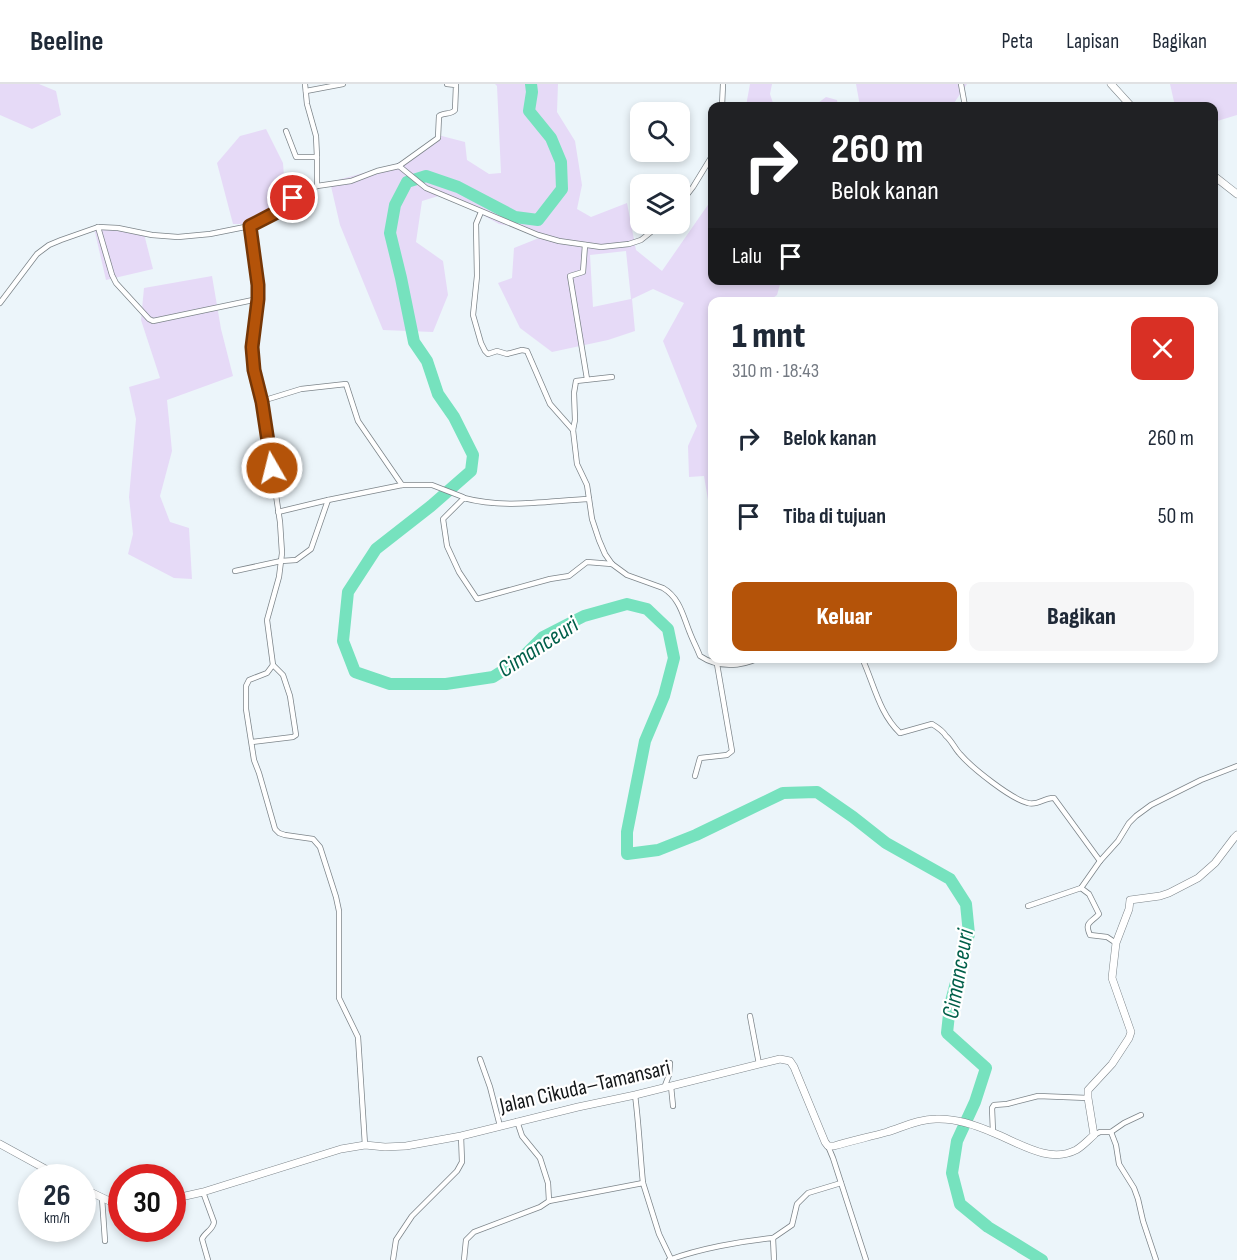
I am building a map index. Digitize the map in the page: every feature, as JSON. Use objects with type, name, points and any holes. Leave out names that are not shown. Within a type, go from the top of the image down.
[{"type":"street","points":[[305,84],[307,104],[316,136],[317,186]]},
{"type":"street","points":[[306,91],[343,84]]},
{"type":"street","points":[[0,303],[37,255],[49,245],[61,240],[99,227],[178,237],[210,234],[250,226],[275,213],[293,198],[317,186],[351,180],[399,166],[438,138],[440,114],[453,113],[455,110],[456,86],[447,84]]},
{"type":"street","points":[[722,102],[723,84]]},
{"type":"street","points":[[961,84],[964,102]]},
{"type":"street","points":[[1110,84],[1124,102]]},
{"type":"street","points":[[286,131],[296,158],[317,157]]},
{"type":"street","points":[[690,191],[708,163]]},
{"type":"street","points":[[399,166],[426,188],[538,235],[559,241],[614,246],[641,240],[648,234]]},
{"type":"street","points":[[1218,180],[1237,194]]},
{"type":"street","points":[[481,212],[476,224],[477,276],[473,315],[481,343],[488,354],[497,351],[507,354],[527,351],[550,404],[573,430]]},
{"type":"street","points":[[250,226],[258,285],[252,347],[254,370],[262,402],[280,522],[279,577],[267,620],[273,665],[283,675],[290,696],[296,735],[252,742]]},
{"type":"street","points":[[99,227],[116,283],[153,321],[258,299]]},
{"type":"street","points":[[585,245],[583,272],[570,276],[587,379]]},
{"type":"street","points":[[612,377],[576,381],[574,393],[573,430],[578,464],[587,484],[592,519],[599,540],[612,564],[627,575],[663,588],[678,602],[700,656],[708,660]]},
{"type":"street","points":[[262,402],[301,389],[346,384],[358,421],[402,485]]},
{"type":"street","points":[[278,512],[402,485],[432,485],[463,498]]},
{"type":"street","points":[[589,499],[531,504],[478,502],[464,498],[443,519],[447,546],[459,572],[477,598],[568,576],[587,562],[612,564]]},
{"type":"street","points":[[235,571],[296,560],[311,549],[328,500]]},
{"type":"street","points":[[695,776],[700,758],[727,755],[732,751],[717,664],[741,663]]},
{"type":"street","points":[[864,663],[880,705],[891,725],[900,733],[932,724],[945,734],[970,764],[1024,802],[1039,803],[1051,797],[1054,798],[1100,861]]},
{"type":"street","points":[[273,665],[267,673],[249,680],[246,686],[246,709],[254,760],[260,773],[275,829],[279,833],[313,839],[320,847],[336,897],[339,911],[339,998],[358,1038],[365,1145]]},
{"type":"street","points":[[1028,906],[1081,888],[1118,841],[1129,823],[1151,805],[1201,780],[1237,766]]},
{"type":"street","points":[[1094,1135],[1088,1090],[1112,1064],[1131,1032],[1112,978],[1116,943],[1129,909],[1130,900],[1169,894],[1198,878],[1215,863],[1237,835]]},
{"type":"street","points":[[1081,888],[1089,894],[1099,914],[1089,922],[1087,928],[1090,935],[1107,937],[1116,943]]},
{"type":"street","points":[[750,1016],[759,1064]]},
{"type":"street","points":[[480,1059],[500,1126]]},
{"type":"street","name":"Jalan Cikuda–Tamansari","points":[[186,1196],[341,1149],[365,1145],[406,1146],[461,1136],[780,1059],[790,1061],[794,1066],[828,1146]]},
{"type":"street","points":[[670,1063],[667,1087],[673,1106]]},
{"type":"street","points":[[635,1095],[644,1183],[659,1234],[670,1260],[689,1253],[773,1238],[792,1225],[797,1204],[808,1193],[841,1183]]},
{"type":"street","points":[[993,1132],[992,1108],[994,1105],[1038,1096],[1088,1098]]},
{"type":"street","points":[[866,1260],[828,1146],[935,1119],[954,1120],[993,1132],[1040,1152],[1058,1154],[1079,1149],[1094,1135],[1100,1132],[1111,1132],[1141,1115]]},
{"type":"street","points":[[517,1121],[522,1136],[540,1158],[548,1183],[549,1201]]},
{"type":"street","points":[[1111,1132],[1119,1164],[1138,1199],[1156,1260]]},
{"type":"street","points":[[393,1260],[396,1240],[412,1216],[457,1172],[462,1162],[461,1136]]},
{"type":"street","points":[[0,1144],[36,1164]]},
{"type":"street","points":[[464,1260],[466,1240],[474,1232],[540,1207],[549,1201],[644,1183]]},
{"type":"street","points":[[203,1192],[214,1222],[202,1239],[208,1260]]},
{"type":"street","points":[[96,1195],[108,1201]]},
{"type":"street","points":[[102,1198],[105,1241]]},
{"type":"street","points":[[773,1238],[774,1260]]},
{"type":"street","points":[[689,1253],[691,1260]]},
{"type":"shaded area","points":[[0,84],[39,84],[56,91],[61,115],[32,129],[0,115]]},
{"type":"shaded area","points":[[495,84],[558,84],[557,112],[575,141],[582,185],[577,209],[591,217],[627,203],[630,234],[633,234],[636,250],[662,271],[688,234],[690,234],[708,205],[708,285],[780,285],[774,297],[708,297],[708,500],[704,476],[689,477],[688,446],[697,426],[663,341],[684,303],[653,289],[632,299],[635,331],[608,340],[552,352],[520,328],[498,283],[512,278],[514,248],[539,238],[537,231],[499,224],[445,194],[422,201],[416,242],[443,261],[448,295],[433,332],[383,330],[340,225],[330,182],[401,163],[438,135],[465,142],[467,160],[489,174],[501,173],[497,86]],"holes":[[[626,251],[631,299],[593,307],[590,255]]]},
{"type":"shaded area","points":[[750,84],[772,84],[770,94],[773,102],[747,102]]},
{"type":"shaded area","points":[[856,84],[967,84],[955,102],[859,102]]},
{"type":"shaded area","points":[[1170,84],[1237,84],[1237,115],[1218,121],[1218,102],[1174,102]]},
{"type":"shaded area","points":[[826,97],[837,102],[819,102]]},
{"type":"shaded area","points":[[266,129],[283,163],[286,203],[253,224],[233,224],[217,163],[240,136]]},
{"type":"shaded area","points":[[117,227],[144,234],[153,269],[106,280],[94,228]]},
{"type":"shaded area","points":[[212,276],[221,329],[233,376],[167,400],[172,451],[160,496],[170,522],[189,528],[192,579],[174,578],[128,554],[133,534],[129,497],[136,419],[129,387],[160,378],[141,320],[144,288]]},
{"type":"waterway","name":"Cimanceuri","points":[[531,84],[529,111],[551,138],[561,162],[562,189],[538,220],[515,217],[458,187],[426,176],[407,182],[395,205],[390,233],[414,342],[427,361],[438,394],[454,417],[473,455],[471,471],[376,549],[348,592],[343,641],[355,672],[390,684],[446,684],[493,677],[521,659],[543,637],[584,616],[627,604],[647,609],[668,629],[674,658],[664,696],[645,741],[627,832],[627,854],[658,850],[696,835],[783,793],[817,792],[886,843],[950,879],[966,904],[969,934],[950,1005],[947,1033],[986,1068],[975,1102],[957,1141],[952,1173],[960,1204],[988,1227],[1042,1260]]},
{"type":"route","points":[[272,468],[262,402],[254,370],[252,347],[258,285],[250,226],[275,213],[293,198]]}]
